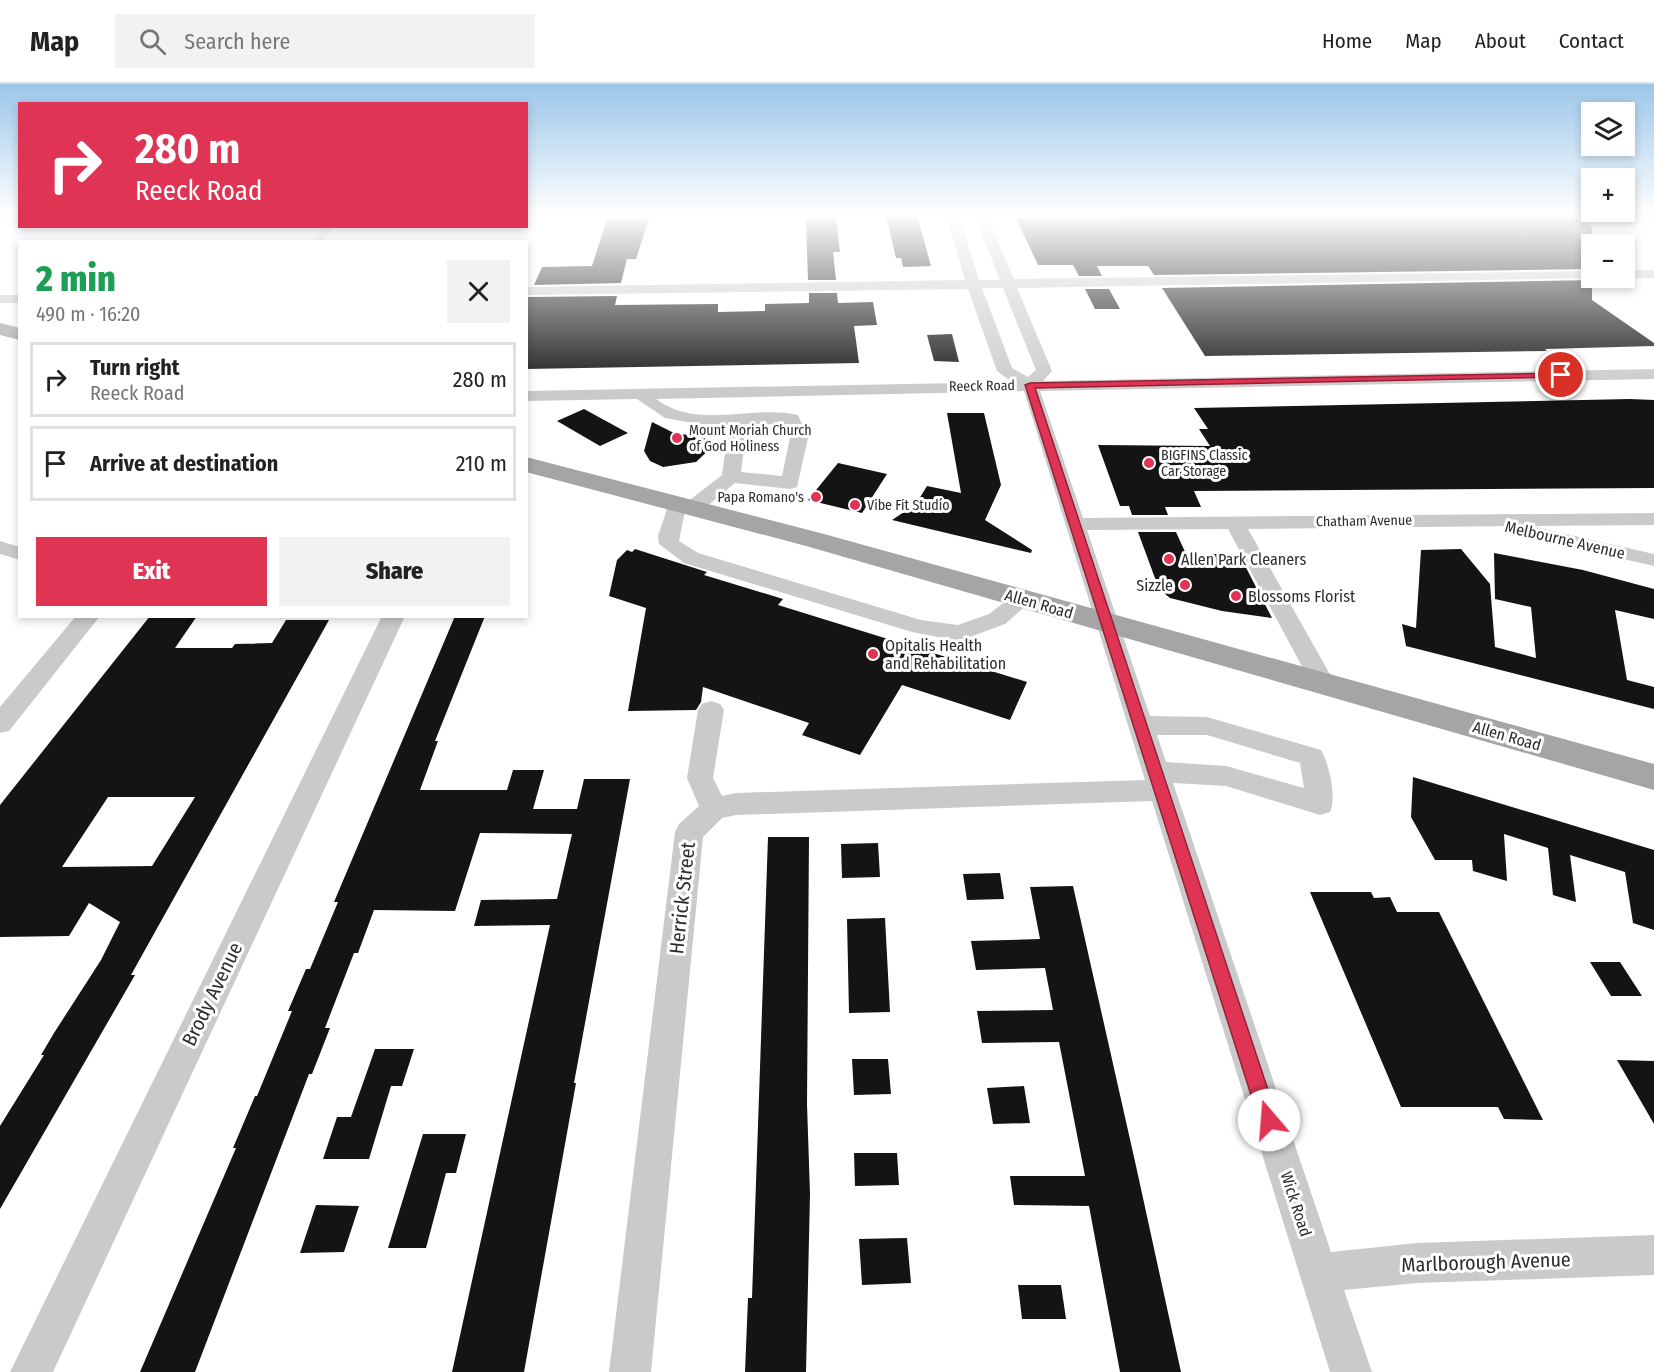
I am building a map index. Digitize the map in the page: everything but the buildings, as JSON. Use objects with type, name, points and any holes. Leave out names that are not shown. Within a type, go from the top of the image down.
[{"type":"main road","points":[[0,329],[18,334]]},
{"type":"main road","name":"Allen Road","points":[[528,465],[1023,599],[1654,777]]},
{"type":"street","points":[[970,274],[1005,371],[1030,385],[1044,371],[1003,274]]},
{"type":"street","points":[[528,291],[1581,274]]},
{"type":"street","points":[[0,299],[18,299]]},
{"type":"street","name":"Reeck Road","points":[[528,396],[1654,374]]},
{"type":"street","name":"Wick Road","points":[[1030,385],[1351,1372]]},
{"type":"street","points":[[640,394],[655,406],[673,414],[792,419],[799,438],[790,483],[731,477],[685,506],[668,536],[669,544],[691,558],[920,627],[959,633],[997,619],[1023,599]]},
{"type":"street","points":[[731,477],[739,418]]},
{"type":"street","name":"Chatham Avenue","points":[[1075,524],[1654,519]]},
{"type":"street","name":"Melbourne Avenue","points":[[1477,520],[1654,560]]},
{"type":"street","points":[[1235,522],[1324,685]]},
{"type":"street","points":[[0,547],[18,553]]},
{"type":"street","points":[[0,724],[87,618]]},
{"type":"street","name":"Brody Avenue","points":[[31,1372],[393,618]]},
{"type":"street","points":[[711,710],[700,778],[714,810]]},
{"type":"street","name":"Herrick Street","points":[[630,1372],[689,832],[714,810],[736,804],[1226,776],[1320,804],[1311,757],[1207,726],[1141,724]]},
{"type":"street","name":"Marlborough Avenue","points":[[1319,1273],[1418,1263],[1654,1255]]},
{"type":"place","name":"Mount Moriah Church of God Holiness","points":[[677,438]]},
{"type":"place","name":"BIGFINS Classic Car Storage","points":[[1149,463]]},
{"type":"place","name":"Papa Romano's","points":[[816,497]]},
{"type":"place","name":"Vibe Fit Studio","points":[[855,505]]},
{"type":"place","name":"Allen Park Cleaners","points":[[1169,559]]},
{"type":"place","name":"Sizzle","points":[[1185,585]]},
{"type":"place","name":"Blossoms Florist","points":[[1236,596]]},
{"type":"place","name":"Opitalis Health and Rehabilitation","points":[[873,654]]},
{"type":"route","points":[[1269,1120],[1030,385],[1561,375]]}]
